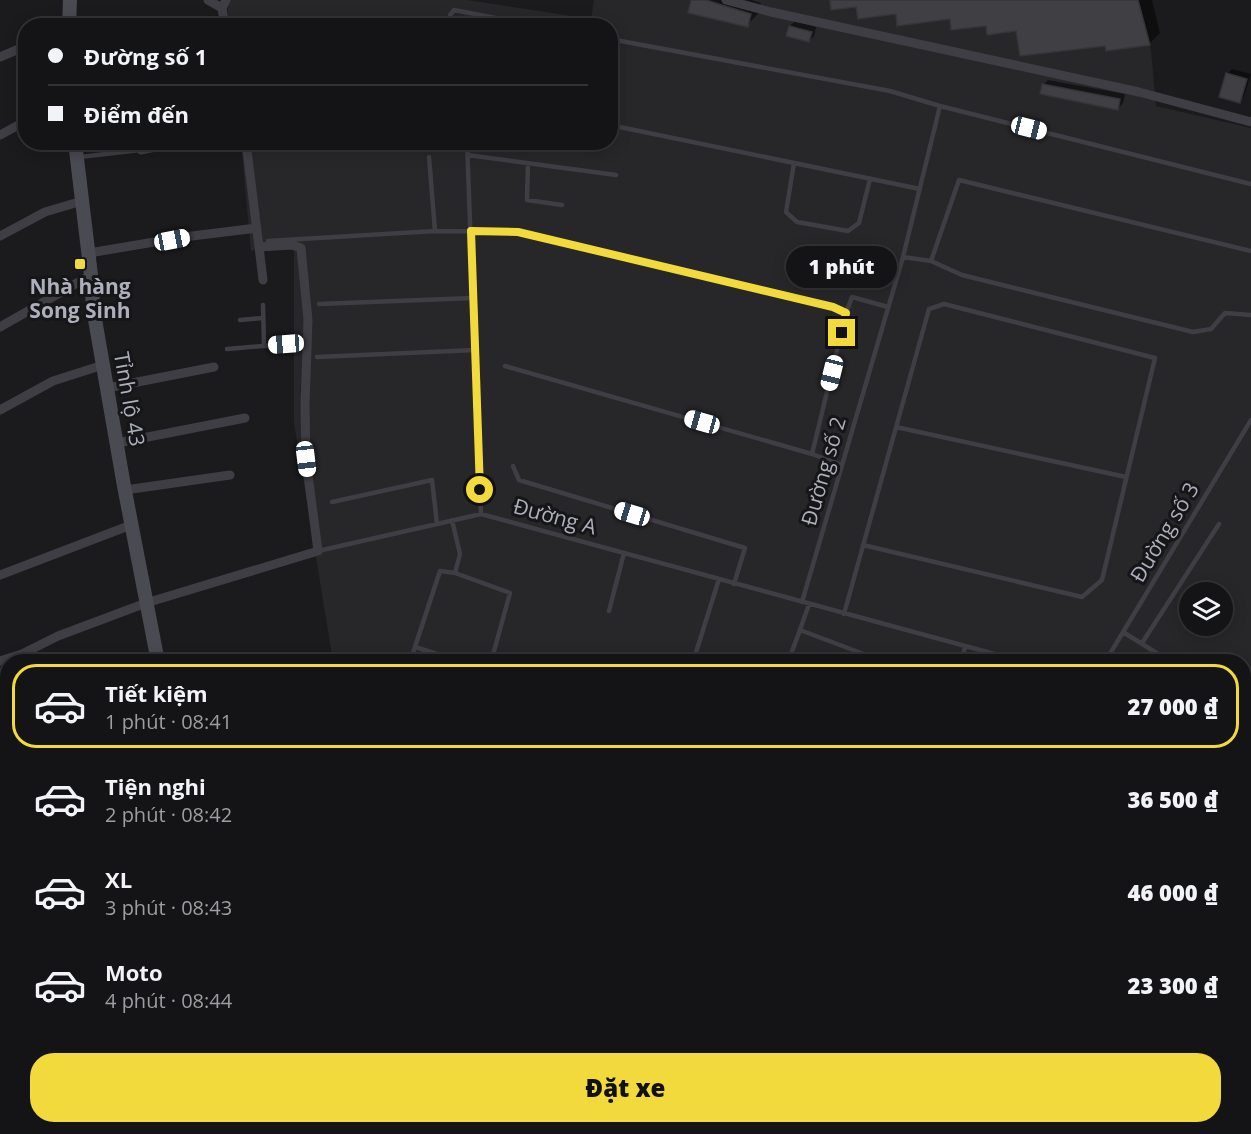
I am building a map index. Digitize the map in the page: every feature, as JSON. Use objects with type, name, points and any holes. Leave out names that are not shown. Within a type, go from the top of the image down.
[{"type":"main road","points":[[69,18],[70,0]]},
{"type":"main road","name":"Tỉnh lộ 43","points":[[76,150],[92,275],[93,308],[156,654]]},
{"type":"street","points":[[208,0],[224,4]]},
{"type":"street","points":[[726,0],[771,12],[1139,92],[1251,122]]},
{"type":"street","points":[[0,57],[18,49]]},
{"type":"street","points":[[0,135],[18,125]]},
{"type":"street","points":[[247,150],[262,280]]},
{"type":"street","points":[[0,236],[45,212],[82,201]]},
{"type":"street","points":[[89,253],[184,237],[257,228]]},
{"type":"street","points":[[259,247],[292,245],[301,248],[308,320],[304,406],[306,459],[318,551]]},
{"type":"street","points":[[0,327],[92,275]]},
{"type":"street","points":[[0,410],[53,381],[103,365]]},
{"type":"street","points":[[107,388],[214,367]]},
{"type":"street","points":[[117,443],[245,418]]},
{"type":"street","points":[[125,490],[230,475]]},
{"type":"street","points":[[0,575],[131,525]]},
{"type":"street","name":"Đường A","points":[[22,654],[58,636],[146,603],[318,551]]},
{"type":"lane","points":[[450,18],[453,10],[496,18]]},
{"type":"lane","points":[[618,40],[890,91],[940,106],[1251,184]]},
{"type":"lane","name":"Đường số 2","points":[[802,602],[903,257],[940,106]]},
{"type":"lane","points":[[618,128],[920,189]]},
{"type":"lane","points":[[77,158],[141,150]]},
{"type":"lane","points":[[468,150],[481,514]]},
{"type":"lane","points":[[468,155],[615,175]]},
{"type":"lane","points":[[429,157],[435,231]]},
{"type":"lane","points":[[528,163],[527,200],[562,205]]},
{"type":"lane","points":[[794,163],[786,212],[798,222],[848,231],[859,223],[870,178]]},
{"type":"lane","points":[[931,261],[959,180],[1251,251]]},
{"type":"lane","points":[[268,240],[435,231],[518,232],[833,307],[846,313]]},
{"type":"lane","points":[[903,257],[931,261],[962,275],[1193,332],[1210,329],[1225,313],[1251,315]]},
{"type":"lane","points":[[812,454],[846,313],[852,297],[888,307]]},
{"type":"lane","points":[[319,304],[473,298]]},
{"type":"lane","points":[[262,304],[264,346]]},
{"type":"lane","points":[[844,614],[863,545],[929,309],[944,304],[1155,358],[1102,580],[1083,597],[863,545]]},
{"type":"lane","points":[[240,320],[263,318]]},
{"type":"lane","points":[[227,349],[308,342]]},
{"type":"lane","points":[[317,357],[475,351]]},
{"type":"lane","points":[[505,366],[812,454],[842,465]]},
{"type":"lane","name":"Đường số 3","points":[[1110,654],[1251,420]]},
{"type":"lane","points":[[896,427],[1126,477]]},
{"type":"lane","points":[[513,466],[519,480],[745,549],[734,584]]},
{"type":"lane","points":[[332,502],[432,480],[437,524]]},
{"type":"lane","name":"Đường A","points":[[318,551],[481,514],[994,654]]},
{"type":"lane","points":[[452,520],[460,554],[455,573]]},
{"type":"lane","points":[[1142,643],[1220,524]]},
{"type":"lane","points":[[609,611],[624,554]]},
{"type":"lane","points":[[413,654],[440,571],[455,573],[510,593],[493,654]]},
{"type":"lane","points":[[696,654],[719,579]]},
{"type":"lane","points":[[791,654],[809,604]]},
{"type":"lane","points":[[801,630],[864,654]]},
{"type":"lane","points":[[1123,632],[1159,654]]},
{"type":"lane","points":[[964,654],[965,646]]},
{"type":"lane","points":[[415,647],[437,654]]},
{"type":"shaded area","points":[[230,0],[467,0],[584,18],[228,18],[227,4]]},
{"type":"shaded area","points":[[594,0],[1138,0],[1151,50],[1156,106],[1251,128],[1251,654],[332,654],[294,423],[294,241],[251,251],[242,150],[618,150],[618,18],[591,18]]},
{"type":"building","points":[[691,0],[706,0],[751,14],[748,27],[688,13]]},
{"type":"building","points":[[830,0],[1138,0],[1150,45],[1106,51],[1105,46],[1020,56],[1016,31],[987,35],[986,26],[951,30],[950,19],[897,26],[896,14],[858,19],[856,7],[831,10]]},
{"type":"building","points":[[789,26],[812,32],[809,42],[786,36]]},
{"type":"building","points":[[1226,73],[1247,79],[1240,103],[1219,97]]},
{"type":"building","points":[[1042,84],[1120,99],[1118,110],[1040,94]]},
{"type":"place","name":"Nhà hàng Song Sinh","points":[[80,264]]},
{"type":"route","points":[[480,490],[471,231],[518,232],[833,307],[846,313],[842,333]]}]
